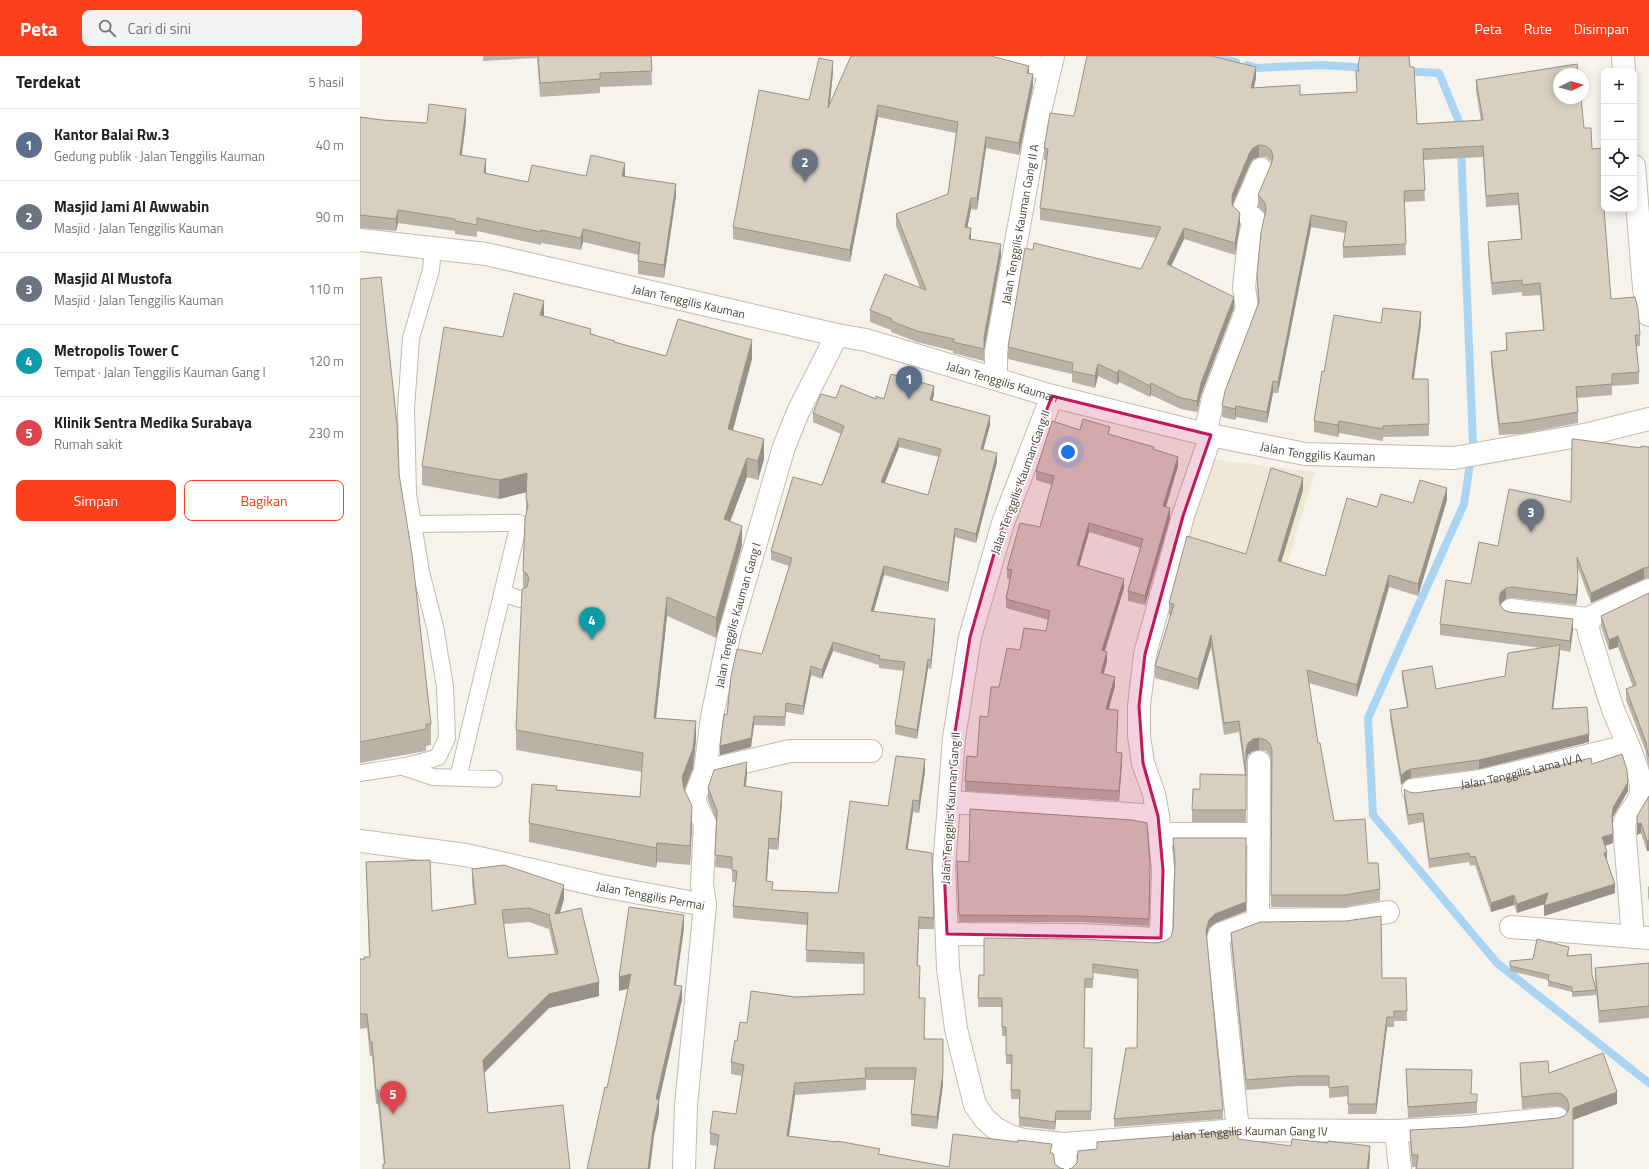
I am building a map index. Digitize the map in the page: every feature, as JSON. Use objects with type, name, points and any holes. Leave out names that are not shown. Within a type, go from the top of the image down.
[{"type":"street","name":"Jalan Tenggilis Kauman Gang II A","points":[[995,56],[1051,63],[1038,123],[996,352],[996,379]]},
{"type":"street","points":[[1623,56],[1624,68]]},
{"type":"street","points":[[947,934],[1080,935],[1160,939],[1163,870],[1159,825],[1154,794],[1143,763],[1139,736],[1139,706],[1145,654],[1183,516],[1208,435],[1213,399],[1248,309],[1244,287],[1249,242],[1254,219],[1244,211],[1261,169]]},
{"type":"street","points":[[1635,176],[1644,288],[1649,315]]},
{"type":"street","name":"Jalan Tenggilis Kauman","points":[[360,240],[486,254],[837,335],[866,340],[1052,396],[1208,435],[1305,454],[1454,458],[1589,434],[1649,419]]},
{"type":"street","name":"Jalan Tenggilis Kauman Gang I","points":[[705,905],[702,884],[705,824],[695,800],[696,792],[705,771],[712,717],[729,635],[784,447],[798,412],[837,335]]},
{"type":"street","name":"Jalan Tenggilis Kauman Gang II","points":[[1052,396],[1003,523],[970,637],[954,738],[944,867],[948,968],[956,1029],[975,1105],[986,1119],[996,1128],[1010,1136],[1023,1140],[1065,1144]]},
{"type":"street","points":[[1511,610],[1587,620],[1649,590]]},
{"type":"street","points":[[1511,927],[1641,937],[1624,825],[1625,819],[1635,806],[1641,794],[1641,788],[1591,640],[1587,620]]},
{"type":"street","name":"Jalan Tenggilis Lama IV A","points":[[1413,790],[1481,781],[1628,746]]},
{"type":"street","points":[[705,771],[790,752],[871,751]]},
{"type":"street","points":[[1258,920],[1259,762]]},
{"type":"street","points":[[949,802],[1159,825],[1259,834]]},
{"type":"street","name":"Jalan Tenggilis Permai","points":[[360,841],[466,855],[602,886],[705,905],[686,1106],[684,1169]]},
{"type":"street","points":[[1238,1130],[1218,938],[1220,934],[1258,920],[1346,919],[1388,912]]},
{"type":"street","name":"Jalan Tenggilis Kauman Gang IV","points":[[1065,1144],[1238,1130],[1396,1131],[1466,1127],[1557,1118]]},
{"type":"street","points":[[1396,1131],[1400,1169]]},
{"type":"street","points":[[1065,1144],[1066,1169]]},
{"type":"lane","points":[[360,773],[403,767],[422,763],[438,757],[447,738],[445,687],[436,634],[421,572],[408,494],[406,409],[412,338],[431,270],[433,248]]},
{"type":"lane","points":[[413,524],[519,523],[458,778]]},
{"type":"lane","points":[[502,593],[520,599]]},
{"type":"lane","points":[[403,767],[433,777],[494,779]]},
{"type":"highlighted area","points":[[1052,396],[1211,435],[1183,516],[1145,654],[1139,706],[1143,763],[1158,816],[1163,870],[1161,938],[947,934],[944,867],[954,738],[970,637],[1003,523]]},
{"type":"shaded area","points":[[1209,459],[1315,472],[1270,621],[1236,637],[1162,616]]},
{"type":"building","points":[[538,56],[651,56],[652,71],[600,73],[600,79],[540,83]]},
{"type":"building","points":[[851,56],[991,56],[1029,66],[1027,73],[1033,74],[1019,143],[986,137],[977,198],[971,198],[965,227],[971,228],[969,239],[1001,244],[984,338],[984,349],[953,342],[954,339],[917,331],[891,321],[892,319],[870,310],[885,274],[926,290],[896,214],[948,194],[958,122],[878,105],[850,250],[733,227],[759,90],[809,100],[819,58],[833,61],[828,108]]},
{"type":"building","points":[[1087,56],[1211,56],[1256,67],[1251,88],[1300,85],[1300,95],[1357,92],[1356,71],[1359,71],[1358,66],[1360,56],[1409,56],[1410,67],[1414,67],[1417,124],[1483,120],[1476,80],[1577,64],[1577,68],[1553,68],[1553,104],[1582,104],[1584,128],[1591,128],[1592,149],[1601,148],[1601,212],[1604,212],[1611,299],[1635,297],[1638,309],[1640,335],[1635,335],[1639,372],[1612,374],[1612,384],[1576,387],[1578,412],[1499,424],[1491,352],[1507,350],[1506,333],[1544,330],[1540,283],[1522,285],[1522,280],[1492,283],[1488,242],[1522,239],[1518,193],[1486,196],[1483,146],[1423,149],[1425,190],[1404,191],[1406,244],[1343,247],[1347,222],[1311,215],[1278,382],[1273,381],[1267,412],[1236,406],[1235,409],[1222,406],[1225,391],[1259,302],[1257,275],[1261,232],[1266,210],[1265,203],[1258,195],[1272,162],[1273,156],[1271,150],[1266,146],[1259,145],[1253,148],[1250,152],[1232,195],[1232,205],[1240,213],[1235,243],[1184,228],[1167,264],[1234,297],[1201,383],[1197,401],[1181,398],[1151,383],[1150,386],[1119,370],[1117,373],[1098,364],[1095,376],[1072,371],[1073,363],[1008,347],[1025,248],[1033,250],[1034,243],[1141,269],[1161,227],[1040,208],[1048,149],[1044,148],[1050,113],[1074,116]]},
{"type":"building","points":[[429,104],[466,109],[460,155],[486,159],[484,173],[528,182],[532,165],[586,176],[591,155],[625,163],[622,176],[676,184],[664,265],[638,261],[640,243],[583,229],[581,238],[541,230],[541,232],[477,218],[477,225],[455,221],[455,219],[398,210],[396,219],[360,215],[360,117],[427,123]]},
{"type":"building","points":[[381,277],[397,424],[399,474],[412,554],[431,724],[426,724],[426,729],[360,742],[360,279]]},
{"type":"building","points":[[514,293],[544,301],[540,315],[591,329],[590,334],[615,341],[614,342],[666,356],[678,319],[752,340],[728,429],[764,439],[758,461],[747,458],[724,519],[742,526],[716,618],[667,597],[654,718],[696,721],[693,749],[682,777],[684,789],[692,806],[690,846],[657,843],[656,848],[529,823],[532,784],[557,786],[556,790],[640,797],[643,753],[516,730],[522,589],[527,587],[529,578],[523,571],[525,519],[528,505],[526,498],[527,473],[499,480],[422,466],[444,327],[503,337]]},
{"type":"building","points":[[1383,308],[1421,312],[1412,379],[1428,379],[1429,424],[1383,426],[1383,429],[1339,421],[1338,425],[1314,421],[1322,371],[1324,372],[1334,315],[1381,323]]},
{"type":"building","points":[[891,374],[934,386],[930,400],[990,416],[981,449],[997,453],[976,534],[955,528],[948,583],[884,566],[871,611],[935,619],[931,660],[928,659],[917,730],[895,725],[905,662],[879,659],[880,656],[833,642],[822,670],[811,666],[803,706],[786,703],[785,717],[754,716],[751,738],[720,746],[724,714],[727,715],[731,676],[737,649],[762,654],[792,558],[771,551],[793,477],[822,485],[844,426],[813,413],[821,394],[836,398],[841,385],[876,399],[876,396],[884,399]],"holes":[[[899,438],[941,449],[928,495],[881,482]]]},
{"type":"building","points":[[1083,419],[1110,427],[1108,434],[1154,447],[1153,449],[1178,457],[1163,506],[1170,508],[1145,596],[1128,591],[1143,539],[1089,523],[1077,565],[1124,579],[1102,650],[1107,652],[1101,673],[1115,677],[1106,709],[1118,710],[1116,752],[1122,753],[1119,791],[965,781],[967,756],[977,757],[980,716],[988,717],[991,687],[999,687],[1007,648],[1020,650],[1024,628],[1046,631],[1050,611],[1006,599],[1012,570],[1007,569],[1020,523],[1040,527],[1054,476],[1036,471],[1052,421],[1080,430]]},
{"type":"building","points":[[1572,439],[1641,448],[1641,446],[1649,447],[1649,567],[1591,593],[1577,557],[1578,579],[1576,595],[1512,587],[1506,588],[1501,592],[1499,598],[1500,605],[1504,610],[1509,612],[1573,619],[1570,641],[1440,624],[1446,580],[1471,584],[1479,542],[1498,546],[1509,489],[1571,502]]},
{"type":"building","points":[[1271,468],[1303,478],[1278,561],[1325,576],[1347,498],[1377,507],[1381,494],[1413,503],[1420,480],[1447,488],[1418,584],[1389,575],[1357,685],[1307,670],[1318,743],[1320,743],[1334,821],[1365,819],[1368,863],[1378,863],[1380,889],[1345,895],[1271,895],[1272,750],[1270,744],[1266,740],[1259,738],[1253,739],[1248,743],[1246,750],[1246,775],[1239,721],[1224,723],[1211,635],[1198,679],[1155,666],[1174,604],[1169,603],[1187,536],[1246,554]]},
{"type":"building","points":[[1649,593],[1649,757],[1647,745],[1626,689],[1636,685],[1618,636],[1609,640],[1601,616]]},
{"type":"building","points":[[1560,645],[1552,709],[1587,707],[1589,734],[1479,760],[1411,769],[1406,771],[1401,776],[1390,710],[1408,707],[1402,671],[1432,666],[1436,689],[1505,676],[1508,653]]},
{"type":"building","points":[[1622,754],[1627,770],[1628,782],[1613,808],[1613,834],[1602,837],[1607,852],[1604,853],[1615,884],[1544,906],[1548,893],[1517,904],[1514,895],[1491,903],[1475,856],[1470,857],[1469,853],[1429,859],[1423,813],[1408,815],[1404,789],[1415,793],[1483,784],[1591,758],[1592,764]]},
{"type":"building","points":[[896,756],[925,759],[919,801],[913,800],[906,849],[932,853],[934,918],[919,917],[917,966],[920,966],[919,998],[925,998],[924,1039],[943,1039],[943,1073],[937,1117],[911,1114],[916,1068],[865,1068],[866,1078],[795,1083],[787,1136],[837,1141],[880,1149],[878,1154],[949,1167],[953,1134],[1018,1142],[1018,1140],[1052,1144],[1050,1153],[1053,1153],[1055,1164],[1064,1169],[714,1169],[719,1135],[710,1133],[713,1111],[736,1114],[744,1065],[731,1062],[735,1040],[737,1041],[740,1022],[747,1023],[751,991],[795,997],[864,994],[864,953],[806,950],[808,913],[733,906],[737,871],[732,870],[732,857],[715,855],[717,811],[708,788],[714,770],[747,762],[744,786],[782,792],[778,839],[769,838],[766,881],[773,882],[772,890],[838,893],[850,801],[888,806]]},
{"type":"building","points":[[1200,774],[1246,775],[1246,810],[1192,810],[1193,789],[1200,789]]},
{"type":"building","points":[[1649,796],[1649,840],[1647,841],[1641,823],[1637,824],[1637,816]]},
{"type":"building","points":[[970,809],[1132,820],[1147,823],[1150,864],[1149,919],[1080,916],[959,915],[957,861],[969,862]]},
{"type":"building","points":[[1173,838],[1246,838],[1246,902],[1215,914],[1209,920],[1206,930],[1223,1110],[1114,1119],[1126,1048],[1137,1048],[1138,970],[1093,964],[1093,979],[1085,979],[1084,1048],[1092,1048],[1091,1111],[1056,1111],[1055,1122],[1019,1117],[1020,1090],[1011,1090],[1012,1055],[1006,1055],[1006,1027],[1002,1027],[1002,998],[978,998],[979,975],[984,975],[984,938],[1080,939],[1157,943],[1165,941],[1171,937],[1173,929],[1175,861]]},
{"type":"building","points":[[430,860],[432,911],[476,904],[472,869],[504,865],[564,885],[555,914],[581,908],[599,982],[549,994],[483,1060],[488,1113],[563,1105],[570,1169],[383,1169],[383,1164],[385,1164],[372,1042],[370,1042],[367,1014],[360,1014],[360,959],[370,957],[366,862]],"holes":[[[529,908],[550,915],[558,954],[508,958],[502,910]]]},
{"type":"building","points":[[629,907],[684,915],[674,985],[682,986],[656,1099],[659,1100],[654,1122],[648,1169],[587,1169],[605,1087],[607,1088],[631,974],[619,977]]},
{"type":"building","points":[[1381,916],[1382,978],[1406,978],[1407,1011],[1394,1011],[1394,1017],[1387,1017],[1376,1104],[1348,1104],[1348,1086],[1329,1088],[1329,1076],[1297,1076],[1246,1080],[1231,933],[1260,922],[1346,921]]},
{"type":"building","points":[[1537,939],[1569,947],[1567,956],[1591,954],[1592,975],[1596,990],[1572,992],[1572,987],[1548,981],[1549,975],[1510,966],[1510,961],[1533,959]]},
{"type":"building","points":[[1649,963],[1649,1006],[1599,1011],[1595,968]]},
{"type":"building","points":[[1603,1053],[1617,1092],[1573,1108],[1573,1169],[1416,1169],[1418,1155],[1412,1155],[1410,1130],[1467,1127],[1558,1118],[1564,1116],[1568,1111],[1569,1105],[1567,1099],[1562,1094],[1556,1093],[1522,1097],[1520,1063],[1548,1061],[1549,1073]]},
{"type":"building","points":[[1406,1069],[1472,1070],[1471,1094],[1477,1094],[1477,1102],[1408,1107]]},
{"type":"building","points":[[1237,1131],[1238,1139],[1291,1146],[1292,1139],[1328,1143],[1328,1141],[1370,1146],[1367,1169],[1069,1169],[1077,1163],[1078,1151],[1097,1149],[1097,1142]]},
{"type":"waterway","points":[[1213,56],[1236,62]]},
{"type":"waterway","points":[[1247,65],[1256,68],[1321,65],[1369,68]]},
{"type":"waterway","points":[[1404,71],[1439,73],[1460,124],[1460,131]]},
{"type":"waterway","points":[[1461,148],[1473,444],[1464,504],[1368,718],[1373,815],[1497,963],[1649,1083]]},
{"type":"place","name":"Masjid Jami Al Awwabin","points":[[805,182]]},
{"type":"place","name":"Kantor Balai Rw.3","points":[[909,399]]},
{"type":"place","name":"Masjid Al Mustofa","points":[[1531,532]]},
{"type":"place","name":"Metropolis Tower C","points":[[592,640]]},
{"type":"place","name":"Klinik Sentra Medika Surabaya","points":[[393,1114]]}]
